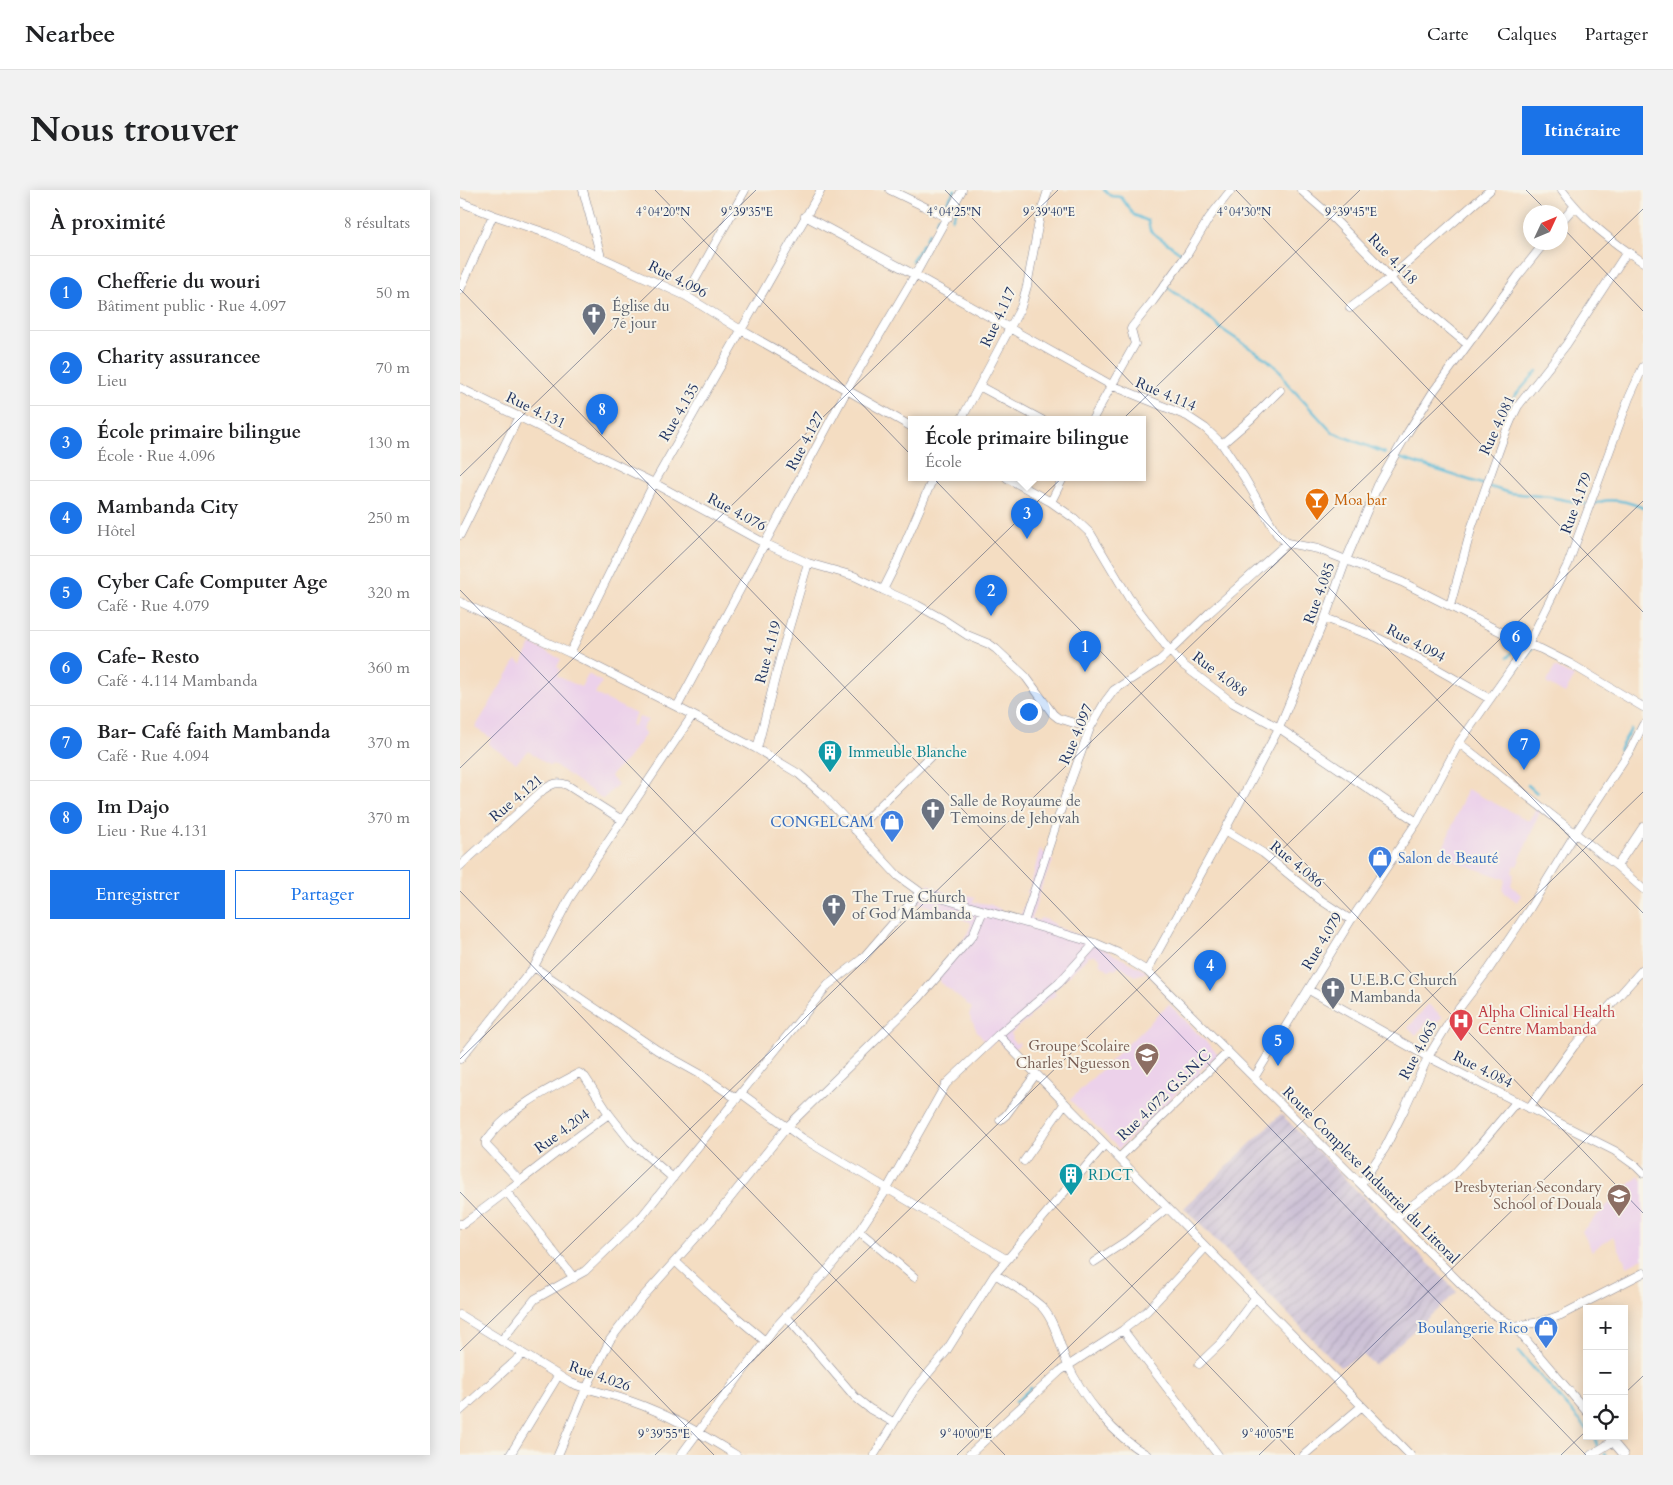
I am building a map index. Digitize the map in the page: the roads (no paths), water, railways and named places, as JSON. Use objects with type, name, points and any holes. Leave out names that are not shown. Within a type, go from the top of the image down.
[{"type":"street","points":[[583,190],[601,257]]},
{"type":"street","points":[[686,296],[745,190]]},
{"type":"street","name":"Rue 4.135","points":[[570,654],[654,483],[821,190]]},
{"type":"street","points":[[890,190],[948,218]]},
{"type":"street","name":"Rue 4.127","points":[[677,707],[847,390],[948,218],[962,190]]},
{"type":"street","name":"Rue 4.117","points":[[963,416],[1021,307],[1027,286],[1040,216],[1048,190]]},
{"type":"street","points":[[1094,416],[1135,344],[1132,327],[1153,302],[1188,253],[1208,218],[1231,190]]},
{"type":"street","name":"Rue 4.118","points":[[1302,190],[1334,219],[1407,295],[1467,344]]},
{"type":"street","points":[[1350,308],[1390,278],[1490,190]]},
{"type":"street","points":[[1562,190],[1574,206],[1627,252],[1643,262]]},
{"type":"street","name":"Rue 4.096","points":[[460,202],[549,234],[686,296],[741,330],[908,425]]},
{"type":"street","points":[[1568,213],[1574,206]]},
{"type":"street","points":[[460,290],[494,215]]},
{"type":"street","name":"Rue 4.114","points":[[805,216],[915,275],[1111,385],[1187,416],[1205,428],[1222,444],[1244,477],[1277,534],[1287,543]]},
{"type":"street","name":"Rue 4.085","points":[[1146,970],[1226,830],[1279,728],[1378,485],[1433,392],[1539,250]]},
{"type":"street","name":"Rue 4.081","points":[[1450,606],[1475,517],[1511,420],[1518,406],[1566,345],[1627,252]]},
{"type":"street","name":"Rue 4.179","points":[[1459,743],[1528,645],[1568,564],[1629,398],[1643,367]]},
{"type":"street","points":[[979,386],[1035,416]]},
{"type":"street","name":"Rue 4.131","points":[[460,388],[654,483]]},
{"type":"street","points":[[1222,444],[1280,390]]},
{"type":"street","points":[[460,535],[519,416]]},
{"type":"street","points":[[883,590],[932,481]]},
{"type":"street","points":[[1012,481],[1051,502],[1062,481]]},
{"type":"street","name":"Rue 4.076","points":[[654,483],[766,544],[808,562]]},
{"type":"street","name":"Rue 4.088","points":[[1051,502],[1075,518],[1090,534],[1129,598],[1183,665],[1232,703],[1279,728],[1417,822]]},
{"type":"street","points":[[1287,543],[1318,549],[1402,582],[1528,645],[1541,649],[1571,664],[1643,707]]},
{"type":"street","name":"Rue 4.097","points":[[1024,922],[1090,728],[1105,702],[1114,690],[1158,662],[1243,581],[1287,543]]},
{"type":"street","points":[[808,562],[854,576],[988,644],[1026,677],[1053,714],[1058,718],[1090,728]]},
{"type":"street","name":"Rue 4.119","points":[[757,750],[781,655],[808,562]]},
{"type":"street","name":"Route Complexe Industriel du Littoral","points":[[460,602],[677,707],[799,774],[823,795],[898,876],[920,892],[1096,943],[1118,953],[1146,970],[1478,1300],[1493,1314],[1514,1326],[1583,1407]]},
{"type":"street","name":"Rue 4.094","points":[[1325,618],[1376,637],[1490,699]]},
{"type":"street","points":[[461,1055],[534,967],[569,899],[692,716]]},
{"type":"street","name":"Rue 4.065","points":[[1361,1184],[1385,1148],[1428,1056],[1451,1019],[1489,969],[1530,908],[1575,834],[1631,749],[1643,725]]},
{"type":"street","points":[[1459,743],[1616,866],[1643,890]]},
{"type":"street","name":"Rue 4.079","points":[[1254,1078],[1351,920],[1417,822],[1459,743]]},
{"type":"street","points":[[855,830],[934,753]]},
{"type":"street","name":"Rue 4.121","points":[[460,866],[543,790],[554,783],[560,782],[567,785],[622,820]]},
{"type":"street","points":[[1616,866],[1643,827]]},
{"type":"street","name":"Rue 4.086","points":[[1226,830],[1263,853],[1319,899],[1351,920]]},
{"type":"street","points":[[501,1341],[535,1299],[585,1270],[642,1216],[828,985],[862,959],[920,892]]},
{"type":"street","points":[[558,1455],[586,1388],[610,1340],[642,1298],[719,1212],[787,1127],[919,998],[972,935],[983,911]]},
{"type":"street","points":[[681,1455],[765,1341],[860,1231],[887,1189],[946,1084],[998,1035],[1059,983],[1096,943]]},
{"type":"street","points":[[534,967],[657,1050],[740,1096],[887,1189],[1006,1259]]},
{"type":"street","points":[[1529,1108],[1574,1046],[1643,969]]},
{"type":"street","name":"Rue 4.084","points":[[1309,990],[1428,1056],[1615,1151],[1643,1173]]},
{"type":"street","points":[[998,1035],[1410,1455]]},
{"type":"street","name":"Rue 4.072 G.S.N.C","points":[[1119,1158],[1228,1052]]},
{"type":"street","points":[[520,1182],[486,1145],[486,1141],[514,1112],[532,1099],[579,1073],[586,1077],[609,1114]]},
{"type":"street","points":[[1000,1120],[1036,1074]]},
{"type":"street","points":[[1395,1218],[1454,1174],[1517,1101]]},
{"type":"street","points":[[1024,1161],[1065,1103]]},
{"type":"street","name":"Rue 4.204","points":[[460,1224],[463,1224],[507,1192],[562,1147],[609,1114],[632,1142],[673,1178]]},
{"type":"street","points":[[874,1455],[913,1392],[945,1353],[1006,1259],[1105,1144]]},
{"type":"street","points":[[507,1192],[574,1278]]},
{"type":"street","points":[[1094,1262],[1128,1240],[1167,1208]]},
{"type":"street","points":[[860,1231],[914,1277]]},
{"type":"street","points":[[969,1455],[1068,1364],[1123,1330],[1147,1311],[1206,1247]]},
{"type":"street","points":[[675,1261],[722,1305],[765,1341]]},
{"type":"street","points":[[995,1274],[1042,1308],[1050,1320],[1075,1377],[1100,1414],[1114,1430],[1147,1455]]},
{"type":"street","points":[[1514,1326],[1541,1322],[1561,1315],[1642,1275]]},
{"type":"street","points":[[1200,1364],[1222,1342],[1255,1298]]},
{"type":"street","name":"Rue 4.026","points":[[460,1315],[558,1376],[586,1388],[630,1400],[675,1419],[736,1455]]},
{"type":"street","points":[[786,1316],[855,1397],[870,1409],[894,1422]]},
{"type":"street","points":[[1123,1330],[1218,1455]]},
{"type":"street","points":[[460,1411],[522,1354]]},
{"type":"street","points":[[510,1455],[558,1376]]},
{"type":"street","points":[[1304,1455],[1362,1406]]},
{"type":"street","points":[[1590,1455],[1609,1440]]},
{"type":"street","points":[[1611,1440],[1624,1455]]},
{"type":"waterway","points":[[945,206],[955,190]]},
{"type":"waterway","points":[[1104,190],[1111,196],[1121,197],[1134,215],[1148,221],[1150,230],[1153,233],[1184,255]]},
{"type":"waterway","points":[[952,219],[960,201]]},
{"type":"waterway","points":[[936,222],[939,216]]},
{"type":"waterway","points":[[925,240],[929,233]]},
{"type":"waterway","points":[[912,261],[923,244]]},
{"type":"waterway","points":[[1166,286],[1220,328],[1268,360],[1281,372]]},
{"type":"waterway","points":[[1522,388],[1537,371]]},
{"type":"waterway","points":[[1282,374],[1286,382],[1332,432],[1385,453]]},
{"type":"waterway","points":[[1514,397],[1521,389]]},
{"type":"waterway","points":[[1396,457],[1485,485]]},
{"type":"waterway","points":[[1487,486],[1510,493],[1550,497],[1586,504]]},
{"type":"waterway","points":[[1595,504],[1612,500],[1626,502],[1643,508]]},
{"type":"waterway","points":[[1508,657],[1517,643]]},
{"type":"waterway","points":[[1515,671],[1532,648]]},
{"type":"waterway","points":[[1619,750],[1631,729]]},
{"type":"waterway","points":[[1528,785],[1537,793]]},
{"type":"waterway","points":[[1519,1352],[1583,1424]]},
{"type":"waterway","points":[[1016,1402],[1031,1388]]},
{"type":"waterway","points":[[1596,1440],[1597,1446]]},
{"type":"place","name":"Église du 7e jour","points":[[594,336]]},
{"type":"place","name":"Im Dajo","points":[[602,435]]},
{"type":"place","name":"Moa bar","points":[[1317,521]]},
{"type":"place","name":"École primaire bilingue","points":[[1027,539]]},
{"type":"place","name":"Charity assurancee","points":[[991,616]]},
{"type":"place","name":"Cafe- Resto","points":[[1516,662]]},
{"type":"place","name":"Chefferie du wouri","points":[[1085,672]]},
{"type":"place","name":"Bar- Café faith Mambanda","points":[[1524,770]]},
{"type":"place","name":"Immeuble Blanche","points":[[830,773]]},
{"type":"place","name":"Salle de Royaume de Temoins de Jehovah","points":[[933,831]]},
{"type":"place","name":"CONGELCAM","points":[[892,843]]},
{"type":"place","name":"Salon de Beauté","points":[[1380,879]]},
{"type":"place","name":"The True Church of God Mambanda","points":[[834,927]]},
{"type":"place","name":"Mambanda City","points":[[1210,991]]},
{"type":"place","name":"U.E.B.C Church Mambanda","points":[[1333,1010]]},
{"type":"place","name":"Alpha Clinical Health Centre Mambanda","points":[[1461,1042]]},
{"type":"place","name":"Cyber Cafe Computer Age","points":[[1278,1066]]},
{"type":"place","name":"Groupe Scolaire Charles Nguesson","points":[[1147,1076]]},
{"type":"place","name":"RDCT","points":[[1071,1196]]},
{"type":"place","name":"Presbyterian Secondary School of Douala","points":[[1619,1217]]},
{"type":"place","name":"Boulangerie Rico","points":[[1546,1349]]}]
